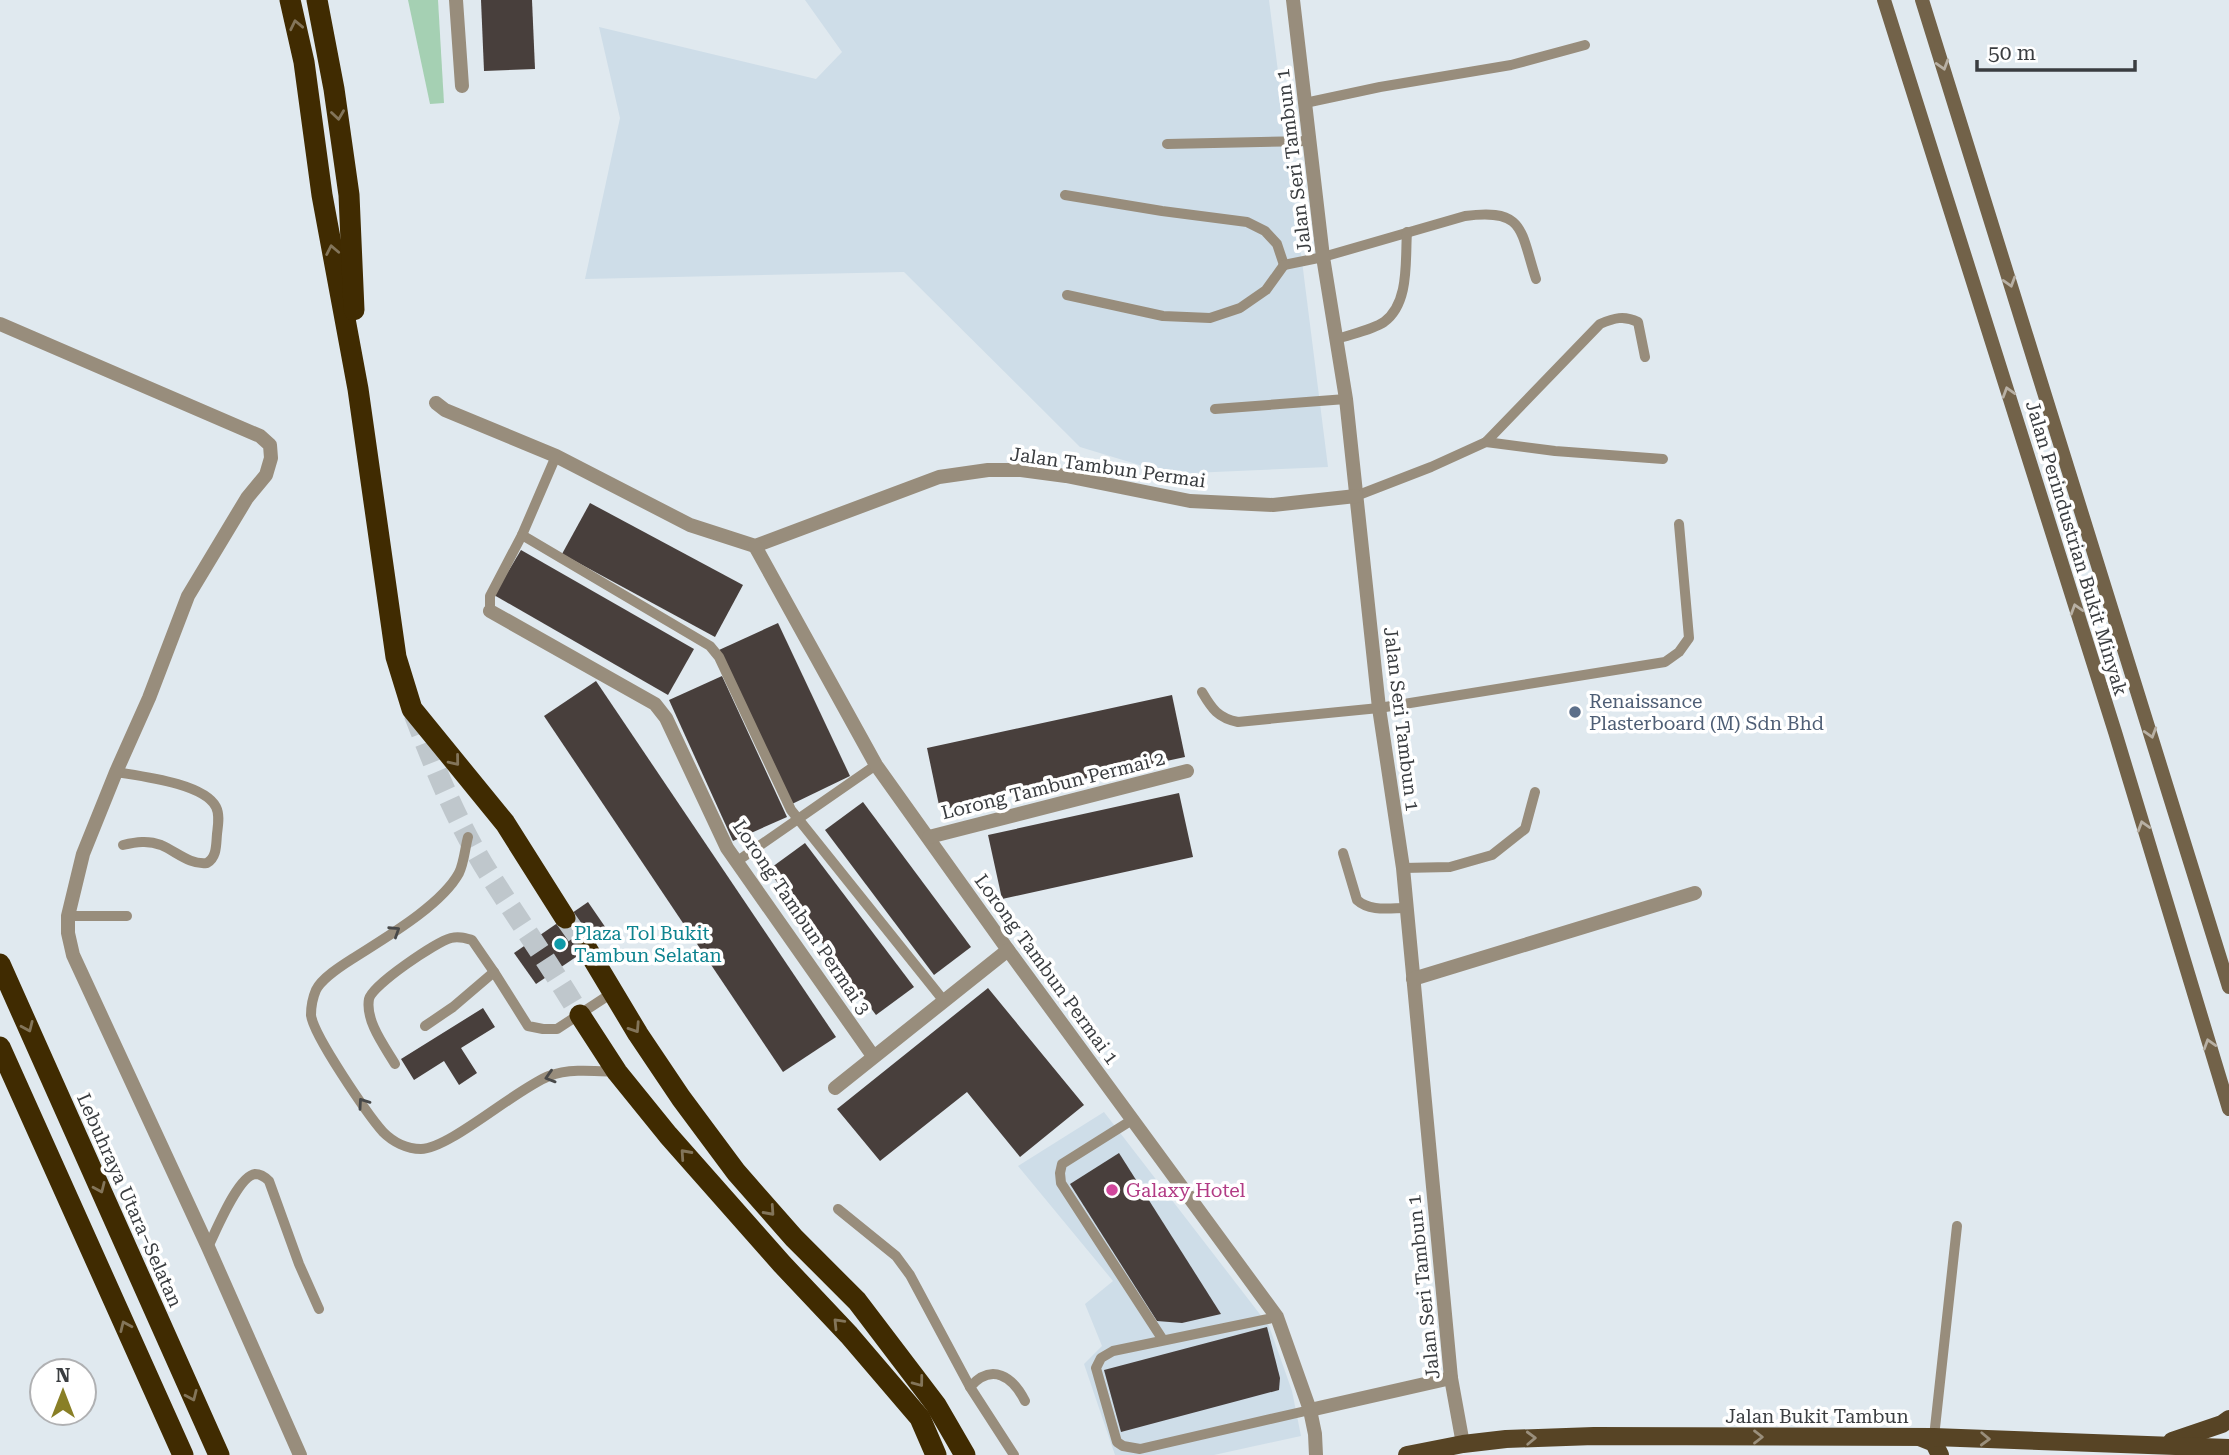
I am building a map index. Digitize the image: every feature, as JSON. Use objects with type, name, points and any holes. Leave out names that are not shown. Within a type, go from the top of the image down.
[{"type":"highway","points":[[290,0],[304,62],[322,195],[358,389],[396,657],[412,709],[505,823],[565,918]]},
{"type":"highway","points":[[317,0],[334,89],[349,195],[358,389]]},
{"type":"highway","points":[[587,949],[612,993],[681,1098],[736,1172],[794,1238],[857,1301],[936,1405],[965,1455]]},
{"type":"highway","name":"Lebuhraya Utara–Selatan","points":[[0,964],[219,1455]]},
{"type":"highway","points":[[580,1014],[617,1072],[668,1135],[849,1335],[920,1418],[936,1455]]},
{"type":"highway","points":[[0,1047],[183,1455]]},
{"type":"main road","name":"Jalan Perindustrian Bukit Minyak","points":[[1884,0],[2115,732],[2229,1109]]},
{"type":"main road","name":"Jalan Perindustrian Bukit Minyak","points":[[1922,0],[2229,987]]},
{"type":"main road","points":[[2158,1446],[2222,1424],[2229,1419]]},
{"type":"main road","name":"Jalan Bukit Tambun","points":[[1407,1455],[1506,1439],[1594,1436],[1927,1437],[2229,1448]]},
{"type":"main road","points":[[1927,1437],[1934,1443],[1940,1455]]},
{"type":"street","points":[[456,0],[462,86]]},
{"type":"street","name":"Jalan Seri Tambun 1","points":[[1293,0],[1323,257],[1346,399],[1379,708],[1403,868],[1451,1378],[1463,1444]]},
{"type":"street","points":[[0,324],[248,430],[270,445],[271,458],[265,475],[247,498],[188,596],[149,698],[83,854],[68,916],[68,933],[73,955],[208,1247],[300,1455]]},
{"type":"street","points":[[436,403],[445,410],[556,456],[690,525],[755,546]]},
{"type":"street","name":"Jalan Tambun Permai","points":[[755,546],[939,477],[988,470],[1021,470],[1066,476],[1190,501],[1273,505],[1356,496]]},
{"type":"street","name":"Lorong Tambun Permai 1","points":[[755,546],[876,765],[1277,1317],[1310,1410],[1316,1455]]},
{"type":"street","name":"Lorong Tambun Permai 3","points":[[490,611],[655,704],[666,718],[727,848],[873,1056]]},
{"type":"street","name":"Lorong Tambun Permai 2","points":[[929,837],[1187,771]]},
{"type":"street","points":[[1413,979],[1695,893]]},
{"type":"street","points":[[835,1088],[1008,950]]},
{"type":"street","points":[[1310,1410],[1451,1378]]},
{"type":"lane","points":[[1305,103],[1380,87],[1511,65],[1586,45]]},
{"type":"lane","points":[[1167,144],[1310,141]]},
{"type":"lane","points":[[1065,194],[1247,222],[1265,231],[1277,244],[1284,265]]},
{"type":"lane","points":[[1067,295],[1163,316],[1210,318],[1240,308],[1258,296],[1266,290],[1284,265],[1323,257],[1465,216],[1486,214],[1502,215],[1518,225],[1535,279]]},
{"type":"lane","points":[[1337,339],[1383,323],[1395,311],[1403,293],[1407,232]]},
{"type":"lane","points":[[1356,496],[1486,442],[1600,324],[1616,318],[1629,318],[1639,322],[1645,357]]},
{"type":"lane","points":[[1214,409],[1346,399]]},
{"type":"lane","points":[[1486,442],[1555,451],[1662,459]]},
{"type":"lane","points":[[490,611],[489,596],[522,535],[556,456]]},
{"type":"lane","points":[[1202,692],[1214,712],[1225,719],[1238,722],[1379,708],[1665,662],[1679,652],[1689,638],[1679,524]]},
{"type":"lane","points":[[522,535],[710,646],[719,657],[791,810],[944,1001]]},
{"type":"lane","points":[[736,862],[876,765]]},
{"type":"lane","points":[[116,772],[174,783],[202,794],[215,806],[219,821],[215,854],[207,863],[199,864],[159,844],[140,841],[122,845]]},
{"type":"lane","points":[[1403,868],[1450,867],[1492,855],[1525,829],[1535,792]]},
{"type":"lane","points":[[468,837],[458,873],[442,893],[409,922],[345,963],[318,986],[311,1017],[321,1042],[384,1133],[403,1146],[423,1149],[445,1141],[531,1083],[553,1074],[617,1072]]},
{"type":"lane","points":[[1343,853],[1357,900],[1363,905],[1376,908],[1406,908]]},
{"type":"lane","points":[[68,916],[127,916]]},
{"type":"lane","points":[[395,1064],[377,1031],[369,1000],[375,987],[440,942],[453,937],[472,940],[528,1026],[556,1030],[612,993]]},
{"type":"lane","points":[[425,1026],[453,1007],[494,972]]},
{"type":"lane","points":[[1132,1120],[1062,1164],[1061,1183],[1163,1340]]},
{"type":"lane","points":[[208,1247],[242,1181],[253,1174],[261,1175],[269,1181],[299,1264],[319,1309]]},
{"type":"lane","points":[[838,1209],[896,1256],[910,1275],[970,1387],[1014,1455]]},
{"type":"lane","points":[[1927,1437],[1957,1226]]},
{"type":"lane","points":[[1277,1317],[1113,1351],[1101,1358],[1096,1368],[1117,1442],[1123,1446],[1140,1448],[1310,1410]]},
{"type":"lane","points":[[970,1387],[985,1375],[1007,1377],[1018,1387],[1025,1401]]},
{"type":"shaded area","points":[[805,0],[1269,0],[1328,467],[1169,474],[1080,447],[904,272],[585,279],[620,118],[599,27],[816,79],[842,52]]},
{"type":"shaded area","points":[[1104,1112],[1269,1326],[1292,1391],[1301,1436],[1214,1455],[1115,1455],[1084,1364],[1102,1346],[1085,1304],[1113,1281],[1018,1166]]},
{"type":"green space","points":[[408,0],[438,0],[444,103],[430,104]]},
{"type":"building","points":[[481,0],[532,0],[535,69],[484,71]]},
{"type":"building","points":[[590,503],[743,585],[715,637],[562,554]]},
{"type":"building","points":[[521,550],[694,649],[668,695],[494,595]]},
{"type":"building","points":[[778,623],[850,776],[792,804],[719,650]]},
{"type":"building","points":[[722,676],[787,817],[733,841],[669,700]]},
{"type":"building","points":[[596,681],[836,1037],[783,1072],[544,716]]},
{"type":"building","points":[[1172,695],[1185,757],[940,810],[927,748]]},
{"type":"building","points":[[1179,793],[1193,857],[1002,899],[988,835]]},
{"type":"building","points":[[863,802],[971,947],[934,975],[825,830]]},
{"type":"building","points":[[805,843],[914,987],[876,1015],[768,870]]},
{"type":"building","name":"Plaza Tol Bukit Tambun Selatan","points":[[588,902],[610,934],[536,984],[514,953]]},
{"type":"building","points":[[988,988],[1084,1105],[1020,1157],[967,1092],[880,1161],[837,1109]]},
{"type":"building","points":[[483,1008],[495,1027],[461,1048],[477,1073],[459,1085],[444,1061],[414,1080],[401,1059]]},
{"type":"building","points":[[1119,1153],[1221,1314],[1182,1323],[1157,1321],[1070,1184]]},
{"type":"building","points":[[1267,1327],[1280,1378],[1279,1390],[1121,1432],[1104,1370]]},
{"type":"tunnel","points":[[414,714],[467,836],[580,1015]]},
{"type":"tunnel","points":[[565,918],[587,949]]},
{"type":"place","name":"Renaissance Plasterboard (M) Sdn Bhd","points":[[1575,712]]},
{"type":"place","name":"Plaza Tol Bukit Tambun Selatan","points":[[560,944]]},
{"type":"place","name":"Galaxy Hotel","points":[[1112,1190]]}]
